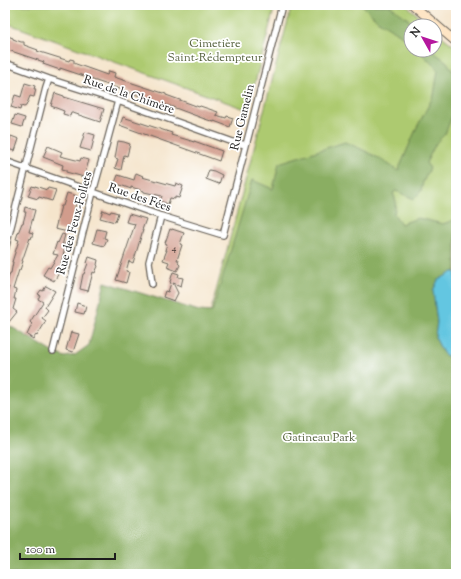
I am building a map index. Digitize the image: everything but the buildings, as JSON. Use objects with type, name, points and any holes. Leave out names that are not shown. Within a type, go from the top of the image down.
[{"type":"street","name":"Rue Gamelin","points":[[223,235],[282,5]]},
{"type":"street","points":[[413,5],[456,42]]},
{"type":"street","name":"Rue de la Chimère","points":[[5,62],[49,79],[118,101],[233,142],[246,145]]},
{"type":"street","points":[[5,250],[49,79]]},
{"type":"street","name":"Rue des Feux-Follets","points":[[53,351],[93,192],[118,101]]},
{"type":"street","name":"Rue des Fées","points":[[5,161],[161,216],[223,235]]},
{"type":"street","points":[[152,284],[149,262],[161,216]]},
{"type":"green space","name":"Cimetière Saint-Rédempteur","points":[[11,5],[275,5],[248,110],[6,23]]},
{"type":"green space","name":"Gatineau Park","points":[[292,5],[406,5],[421,18],[403,18],[403,58],[443,58],[443,37],[456,47],[456,574],[5,574],[177,438]]},
{"type":"green space","points":[[362,5],[389,5],[407,18],[403,18],[403,37],[398,33],[377,20]]},
{"type":"green space","name":"Gatineau Park","points":[[426,58],[442,58],[447,62],[456,76],[456,106],[445,134],[436,143],[426,163],[430,168],[423,182],[421,191],[414,199],[396,191],[393,193],[396,201],[394,214],[401,224],[418,218],[443,224],[456,219],[456,272],[453,272],[435,307],[437,322],[435,337],[443,353],[456,363],[456,574],[5,574],[5,323],[53,352],[65,357],[75,355],[89,345],[105,282],[199,311],[212,312],[252,180],[273,189],[279,163],[345,142],[385,162],[398,171],[417,127],[434,95],[438,70]]},
{"type":"water","points":[[453,272],[456,272],[456,363],[443,353],[435,337],[437,322],[433,291],[438,280]]}]
